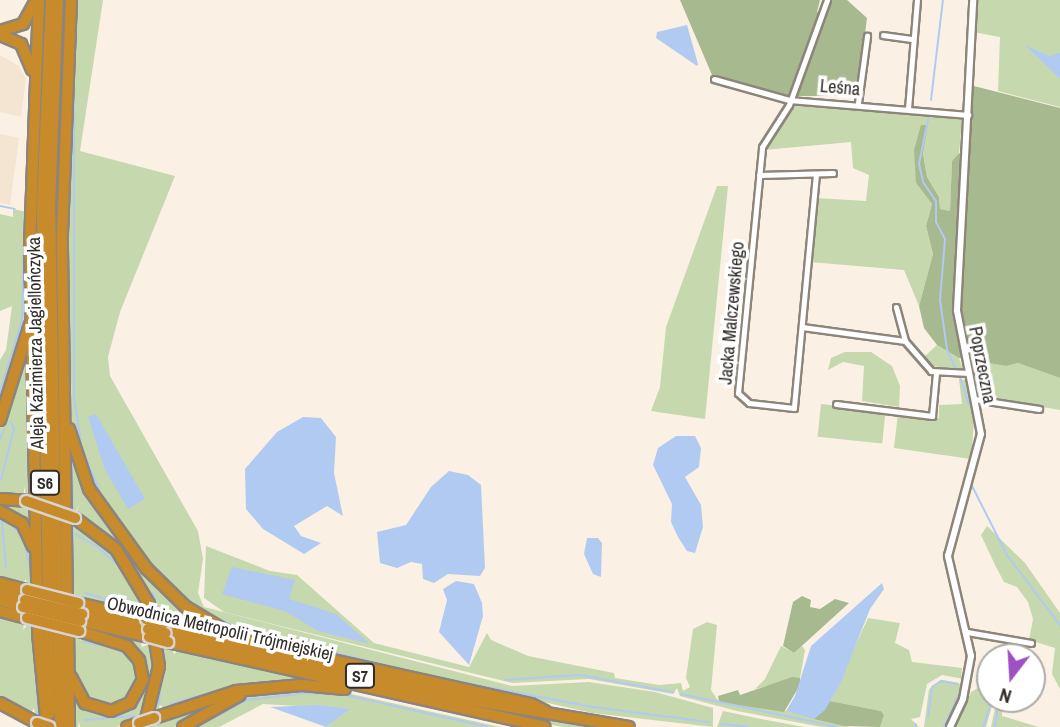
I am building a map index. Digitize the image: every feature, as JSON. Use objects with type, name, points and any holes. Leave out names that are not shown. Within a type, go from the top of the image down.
[{"type":"highway","points":[[0,33],[23,24],[38,0]]},
{"type":"highway","points":[[38,0],[34,78],[32,320],[40,678],[46,726]]},
{"type":"highway","name":"Aleja Kazimierza Jagiellończyka","points":[[46,726],[42,206],[51,0]]},
{"type":"highway","name":"Aleja Kazimierza Jagiellończyka","points":[[58,0],[50,238],[60,727]]},
{"type":"highway","points":[[69,727],[62,202],[71,0]]},
{"type":"highway","points":[[0,33],[24,49],[34,78]]},
{"type":"highway","points":[[0,419],[32,320]]},
{"type":"highway","points":[[64,394],[80,468],[112,523],[173,597],[240,640]]},
{"type":"highway","points":[[0,499],[26,501],[75,517],[126,561],[153,614],[159,666],[141,725]]},
{"type":"highway","points":[[0,511],[22,523],[37,556]]},
{"type":"highway","points":[[0,583],[25,599],[78,603],[166,633],[240,640],[531,704],[555,716]]},
{"type":"highway","name":"S7","points":[[0,593],[25,599]]},
{"type":"highway","name":"S7","points":[[0,600],[25,599]]},
{"type":"highway","name":"Obwodnica Metropolii Trójmiejskiej","points":[[25,599],[80,622],[148,628],[401,697],[545,727]]},
{"type":"highway","points":[[0,611],[27,618],[80,622],[132,650],[142,670],[141,688],[120,709],[93,708],[78,695],[68,663]]},
{"type":"highway","name":"Obwodnica Metropolii Trójmiejskiej","points":[[166,633],[555,716],[629,727]]},
{"type":"highway","points":[[183,727],[222,703],[263,687]]},
{"type":"highway","points":[[127,727],[141,725],[220,695],[263,687],[319,687],[401,697]]},
{"type":"highway","points":[[0,703],[46,726]]},
{"type":"street","points":[[827,0],[782,121],[764,141],[760,175],[833,173]]},
{"type":"street","points":[[908,109],[917,0]]},
{"type":"street","name":"Poprzeczna","points":[[950,726],[971,667],[967,632],[948,556],[981,441],[957,310],[968,115],[968,37],[973,0]]},
{"type":"street","points":[[883,35],[913,39]]},
{"type":"street","points":[[858,103],[867,36]]},
{"type":"street","name":"Leśna","points":[[714,79],[791,100],[858,103],[968,115]]},
{"type":"street","points":[[816,174],[802,327],[905,341]]},
{"type":"street","name":"Jacka Malczewskiego","points":[[760,175],[738,393],[749,403],[794,408],[802,327]]},
{"type":"street","points":[[897,307],[905,341],[936,373],[969,373]]},
{"type":"street","points":[[836,404],[932,416],[931,384],[936,373]]},
{"type":"street","points":[[974,399],[1039,409]]},
{"type":"street","points":[[967,632],[1031,643]]},
{"type":"shaded area","points":[[0,55],[19,66],[26,79],[21,117],[0,112]]},
{"type":"shaded area","points":[[0,134],[19,138],[10,205],[0,203]]},
{"type":"green space","points":[[41,0],[46,0],[47,10],[41,69],[38,358],[44,695],[33,279]]},
{"type":"green space","points":[[62,0],[67,0],[59,210],[65,727],[53,240]]},
{"type":"green space","points":[[73,0],[103,0],[80,151],[175,176],[120,312],[108,357],[110,376],[198,531],[203,559],[198,593],[204,607],[512,686],[589,682],[655,692],[713,708],[713,727],[592,713],[264,638],[194,609],[160,579],[89,481],[72,427],[68,234]]},
{"type":"green space","points":[[680,0],[820,0],[817,12],[821,14],[828,0],[847,0],[867,18],[857,96],[790,96],[789,100],[750,91],[712,75]]},
{"type":"green space","points":[[976,0],[1060,0],[1060,107],[998,91],[1000,37],[973,32]]},
{"type":"green space","points":[[974,86],[1060,108],[1060,378],[1018,363],[1006,366],[959,358],[937,345],[924,328],[919,306],[933,254],[926,226],[932,204],[916,183],[914,150],[921,125],[928,125],[923,154],[927,177],[939,197],[940,209],[950,211],[952,161],[959,153],[965,155]]},
{"type":"green space","points":[[797,102],[841,103],[962,120],[959,153],[952,161],[950,211],[940,209],[939,197],[927,177],[923,154],[928,125],[916,183],[932,204],[926,226],[933,254],[919,306],[904,270],[810,262],[816,198],[866,201],[869,175],[853,168],[851,142],[764,150]]},
{"type":"green space","points":[[717,186],[728,186],[705,419],[651,411],[660,387],[666,327]]},
{"type":"green space","points":[[13,209],[27,212],[27,301],[14,368],[0,405],[0,360],[6,350],[12,306],[0,311],[0,214],[13,217]]},
{"type":"green space","points":[[29,330],[35,543],[0,509],[0,501],[26,503],[25,486],[23,497],[0,495],[0,427],[19,377]]},
{"type":"green space","points":[[937,345],[959,358],[963,370],[932,366],[924,357]]},
{"type":"green space","points":[[845,352],[871,352],[892,366],[900,386],[899,407],[862,401],[864,366],[843,362],[828,370],[831,358]]},
{"type":"green space","points":[[971,360],[1006,366],[1018,363],[1060,378],[1060,410],[979,396]]},
{"type":"green space","points":[[959,379],[966,380],[974,422],[971,459],[894,448],[898,413],[939,418],[939,405],[962,404]]},
{"type":"green space","points":[[821,404],[886,411],[882,444],[818,437]]},
{"type":"green space","points":[[67,439],[91,498],[146,573],[186,611],[228,634],[169,618],[164,619],[165,624],[530,707],[166,629],[167,636],[480,705],[612,727],[563,727],[492,714],[168,639],[174,654],[180,649],[320,682],[241,687],[167,711],[160,705],[152,724],[228,698],[181,727],[148,727],[162,668],[156,612],[132,563],[107,535],[76,514],[79,505],[75,513],[75,520],[115,551],[143,593],[154,630],[157,662],[141,727],[138,716],[136,722],[116,727],[80,727],[79,721],[78,727],[71,727],[71,689],[90,709],[115,713],[136,700],[146,674],[140,656],[129,644],[79,630],[80,641],[83,635],[128,649],[137,659],[141,677],[132,698],[113,709],[89,704],[75,686]],"holes":[[[79,601],[147,615],[152,643],[142,647],[140,639],[75,625],[79,608],[147,625],[146,620],[79,606]]]},
{"type":"green space","points":[[0,514],[20,525],[33,555],[44,727],[37,727],[34,708],[29,717],[0,700],[0,613],[25,620],[23,630],[30,622],[29,616],[0,609],[0,604],[26,613],[31,596],[0,590],[0,584],[27,592],[26,579],[22,586],[0,580]]},
{"type":"green space","points":[[987,526],[1025,563],[1060,613],[1060,689],[1052,674],[1055,648],[1046,643],[1029,640],[1033,619],[1028,602],[1017,587],[1004,582],[981,535]]},
{"type":"green space","points":[[206,546],[270,571],[297,575],[374,643],[469,667],[487,633],[491,640],[528,656],[614,673],[615,678],[659,685],[681,683],[683,691],[690,687],[686,678],[693,629],[707,622],[717,625],[711,690],[719,702],[786,711],[850,727],[822,727],[737,711],[680,696],[677,688],[673,694],[589,679],[512,683],[224,612],[204,598]]},
{"type":"green space","points":[[802,596],[811,600],[810,607],[820,609],[835,599],[849,603],[794,653],[783,646],[793,602]]},
{"type":"green space","points":[[868,618],[900,623],[895,643],[909,650],[912,662],[962,668],[961,676],[967,669],[964,679],[942,675],[927,684],[920,717],[911,719],[919,727],[880,727],[884,715],[881,711],[830,701]]},
{"type":"green space","points":[[781,646],[794,653],[802,646],[805,650],[800,678],[755,689],[765,679]]},
{"type":"green space","points":[[792,677],[800,678],[800,685],[784,712],[719,702],[718,696],[738,690],[740,695]]},
{"type":"green space","points":[[943,680],[959,683],[963,691],[948,727],[924,727],[929,689]]},
{"type":"green space","points":[[298,689],[347,693],[500,727],[326,727],[349,709],[263,704],[219,727],[188,727],[241,697]]},
{"type":"green space","points":[[976,689],[976,713],[990,713],[986,727],[955,727],[971,692]]},
{"type":"green space","points":[[830,701],[881,711],[884,715],[880,727],[844,726],[814,719]]},
{"type":"green space","points":[[723,711],[761,719],[804,727],[717,727]]},
{"type":"green space","points":[[994,713],[1002,713],[1002,716],[1039,727],[991,727]]},
{"type":"water","points":[[687,25],[697,66],[656,38],[657,32]]},
{"type":"water","points":[[1025,45],[1049,56],[1060,53],[1060,79]]},
{"type":"water","points":[[96,414],[145,499],[128,509],[105,470],[88,417]]},
{"type":"water","points":[[303,417],[321,418],[336,437],[334,473],[343,516],[327,506],[294,526],[301,536],[321,543],[304,554],[263,529],[246,509],[245,469],[277,432]]},
{"type":"water","points":[[676,436],[695,436],[701,448],[699,467],[685,477],[701,505],[703,527],[695,553],[687,551],[678,537],[671,522],[672,504],[653,465],[658,448]]},
{"type":"water","points":[[449,471],[468,475],[481,485],[485,568],[480,576],[448,574],[434,583],[423,579],[422,564],[411,562],[397,568],[380,563],[377,532],[406,525],[431,487]]},
{"type":"water","points":[[587,538],[598,538],[602,543],[601,577],[593,574],[584,554]]},
{"type":"water","points":[[232,567],[295,580],[289,599],[336,614],[370,644],[318,631],[285,611],[222,594]]},
{"type":"water","points":[[456,581],[474,584],[482,603],[483,616],[469,665],[439,632],[447,600],[443,589]]},
{"type":"water","points":[[882,583],[884,589],[870,609],[841,682],[825,710],[814,719],[786,711],[795,696],[811,646]]},
{"type":"water","points":[[318,705],[350,709],[326,727],[270,707]]},
{"type":"waterway","points":[[931,100],[943,0]]},
{"type":"waterway","points":[[74,50],[74,397],[82,449],[105,504]]},
{"type":"waterway","points":[[929,115],[919,164],[923,182],[936,201],[936,222],[945,239],[940,300],[947,350],[956,369]]},
{"type":"waterway","points":[[0,206],[15,209]]},
{"type":"waterway","points":[[0,392],[22,320],[24,241]]},
{"type":"waterway","points":[[960,377],[969,405]]},
{"type":"waterway","points":[[28,381],[29,498]]},
{"type":"waterway","points":[[979,405],[980,413]]},
{"type":"waterway","points":[[1,480],[14,429],[11,422]]},
{"type":"waterway","points":[[0,439],[4,430]]},
{"type":"waterway","points":[[982,445],[971,484],[1007,555],[1060,625]]},
{"type":"waterway","points":[[72,467],[73,512]]},
{"type":"waterway","points":[[30,507],[30,527]]},
{"type":"waterway","points":[[73,521],[73,599]]},
{"type":"waterway","points":[[2,522],[6,568]]},
{"type":"waterway","points":[[10,522],[24,540],[32,578]]},
{"type":"waterway","points":[[121,525],[153,568]]},
{"type":"waterway","points":[[75,534],[99,548],[123,570]]},
{"type":"waterway","points":[[85,593],[136,608]]},
{"type":"waterway","points":[[153,593],[161,619]]},
{"type":"waterway","points":[[185,599],[200,610]]},
{"type":"waterway","points":[[208,615],[236,627],[418,674],[593,707],[709,722]]},
{"type":"waterway","points":[[171,617],[204,627]]},
{"type":"waterway","points":[[33,633],[39,718]]},
{"type":"waterway","points":[[73,633],[75,676]]},
{"type":"waterway","points":[[84,642],[113,647]]},
{"type":"waterway","points":[[159,703],[164,645]]},
{"type":"waterway","points":[[505,680],[580,675],[673,692]]},
{"type":"waterway","points":[[928,717],[932,687],[941,681],[957,684]]},
{"type":"waterway","points":[[171,704],[230,687]]},
{"type":"waterway","points":[[944,727],[961,690]]},
{"type":"waterway","points":[[196,727],[247,700],[307,693],[345,695],[488,727]]},
{"type":"waterway","points":[[681,694],[837,727]]},
{"type":"waterway","points":[[74,727],[74,699],[87,711]]},
{"type":"waterway","points":[[983,727],[988,713]]},
{"type":"waterway","points":[[995,727],[997,713]]},
{"type":"waterway","points":[[84,720],[134,716]]},
{"type":"waterway","points":[[721,724],[748,727]]}]
